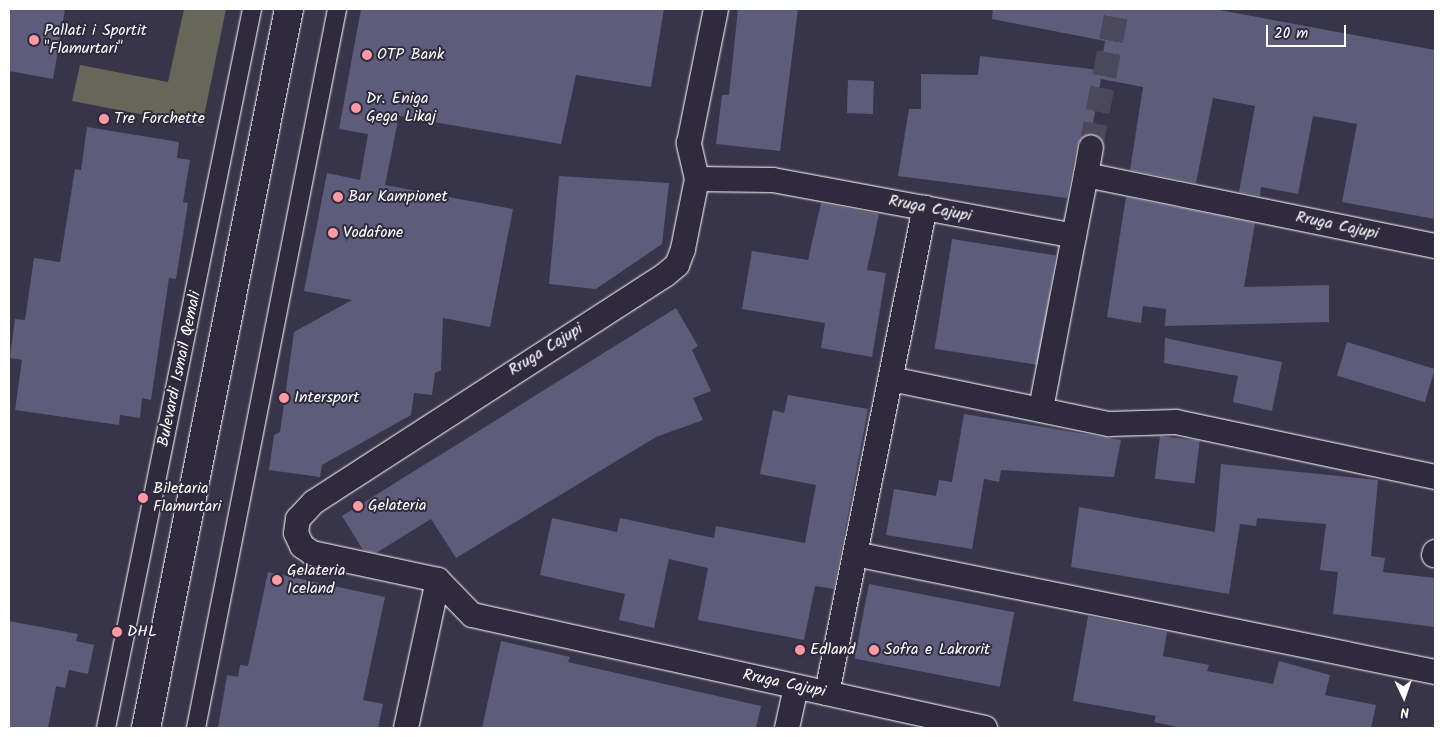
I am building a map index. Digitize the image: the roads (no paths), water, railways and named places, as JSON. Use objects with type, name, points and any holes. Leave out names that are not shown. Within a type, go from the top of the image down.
[{"type":"main road","points":[[146,728],[289,9]]},
{"type":"street","name":"Bulevardi Ismail Qemali","points":[[106,728],[252,9]]},
{"type":"street","points":[[196,728],[337,9]]},
{"type":"street","points":[[697,180],[689,143],[716,9]]},
{"type":"street","points":[[1041,409],[1091,147]]},
{"type":"street","name":"Rruga Cajupi","points":[[1086,175],[1435,246]]},
{"type":"street","name":"Rruga Cajupi","points":[[438,580],[312,553],[302,546],[296,533],[298,519],[314,502],[665,275],[677,264],[683,250],[697,180],[772,180],[1074,236]]},
{"type":"street","points":[[827,693],[925,208]]},
{"type":"street","points":[[890,379],[1109,424],[1176,422],[1435,477]]},
{"type":"street","points":[[855,554],[1435,672]]},
{"type":"street","points":[[406,728],[438,580]]},
{"type":"street","points":[[438,580],[472,615]]},
{"type":"street","name":"Rruga Cajupi","points":[[432,607],[985,728]]},
{"type":"street","points":[[787,728],[796,687]]},
{"type":"tunnel","points":[[1091,147],[1117,9]]},
{"type":"place","name":"Pallati i Sportit \"Flamurtari\"","points":[[34,40]]},
{"type":"place","name":"OTP Bank","points":[[367,55]]},
{"type":"place","name":"Dr. Eniga Gega Likaj","points":[[356,108]]},
{"type":"place","name":"Tre Forchette","points":[[104,119]]},
{"type":"place","name":"Bar Kampionet","points":[[338,197]]},
{"type":"place","name":"Vodafone","points":[[333,233]]},
{"type":"place","name":"Intersport","points":[[284,398]]},
{"type":"place","name":"Biletaria Flamurtari","points":[[143,498]]},
{"type":"place","name":"Gelateria","points":[[358,506]]},
{"type":"place","name":"Gelateria Iceland","points":[[277,580]]},
{"type":"place","name":"DHL","points":[[117,632]]},
{"type":"place","name":"Edland","points":[[800,650]]},
{"type":"place","name":"Sofra e Lakrorit","points":[[874,650]]}]
